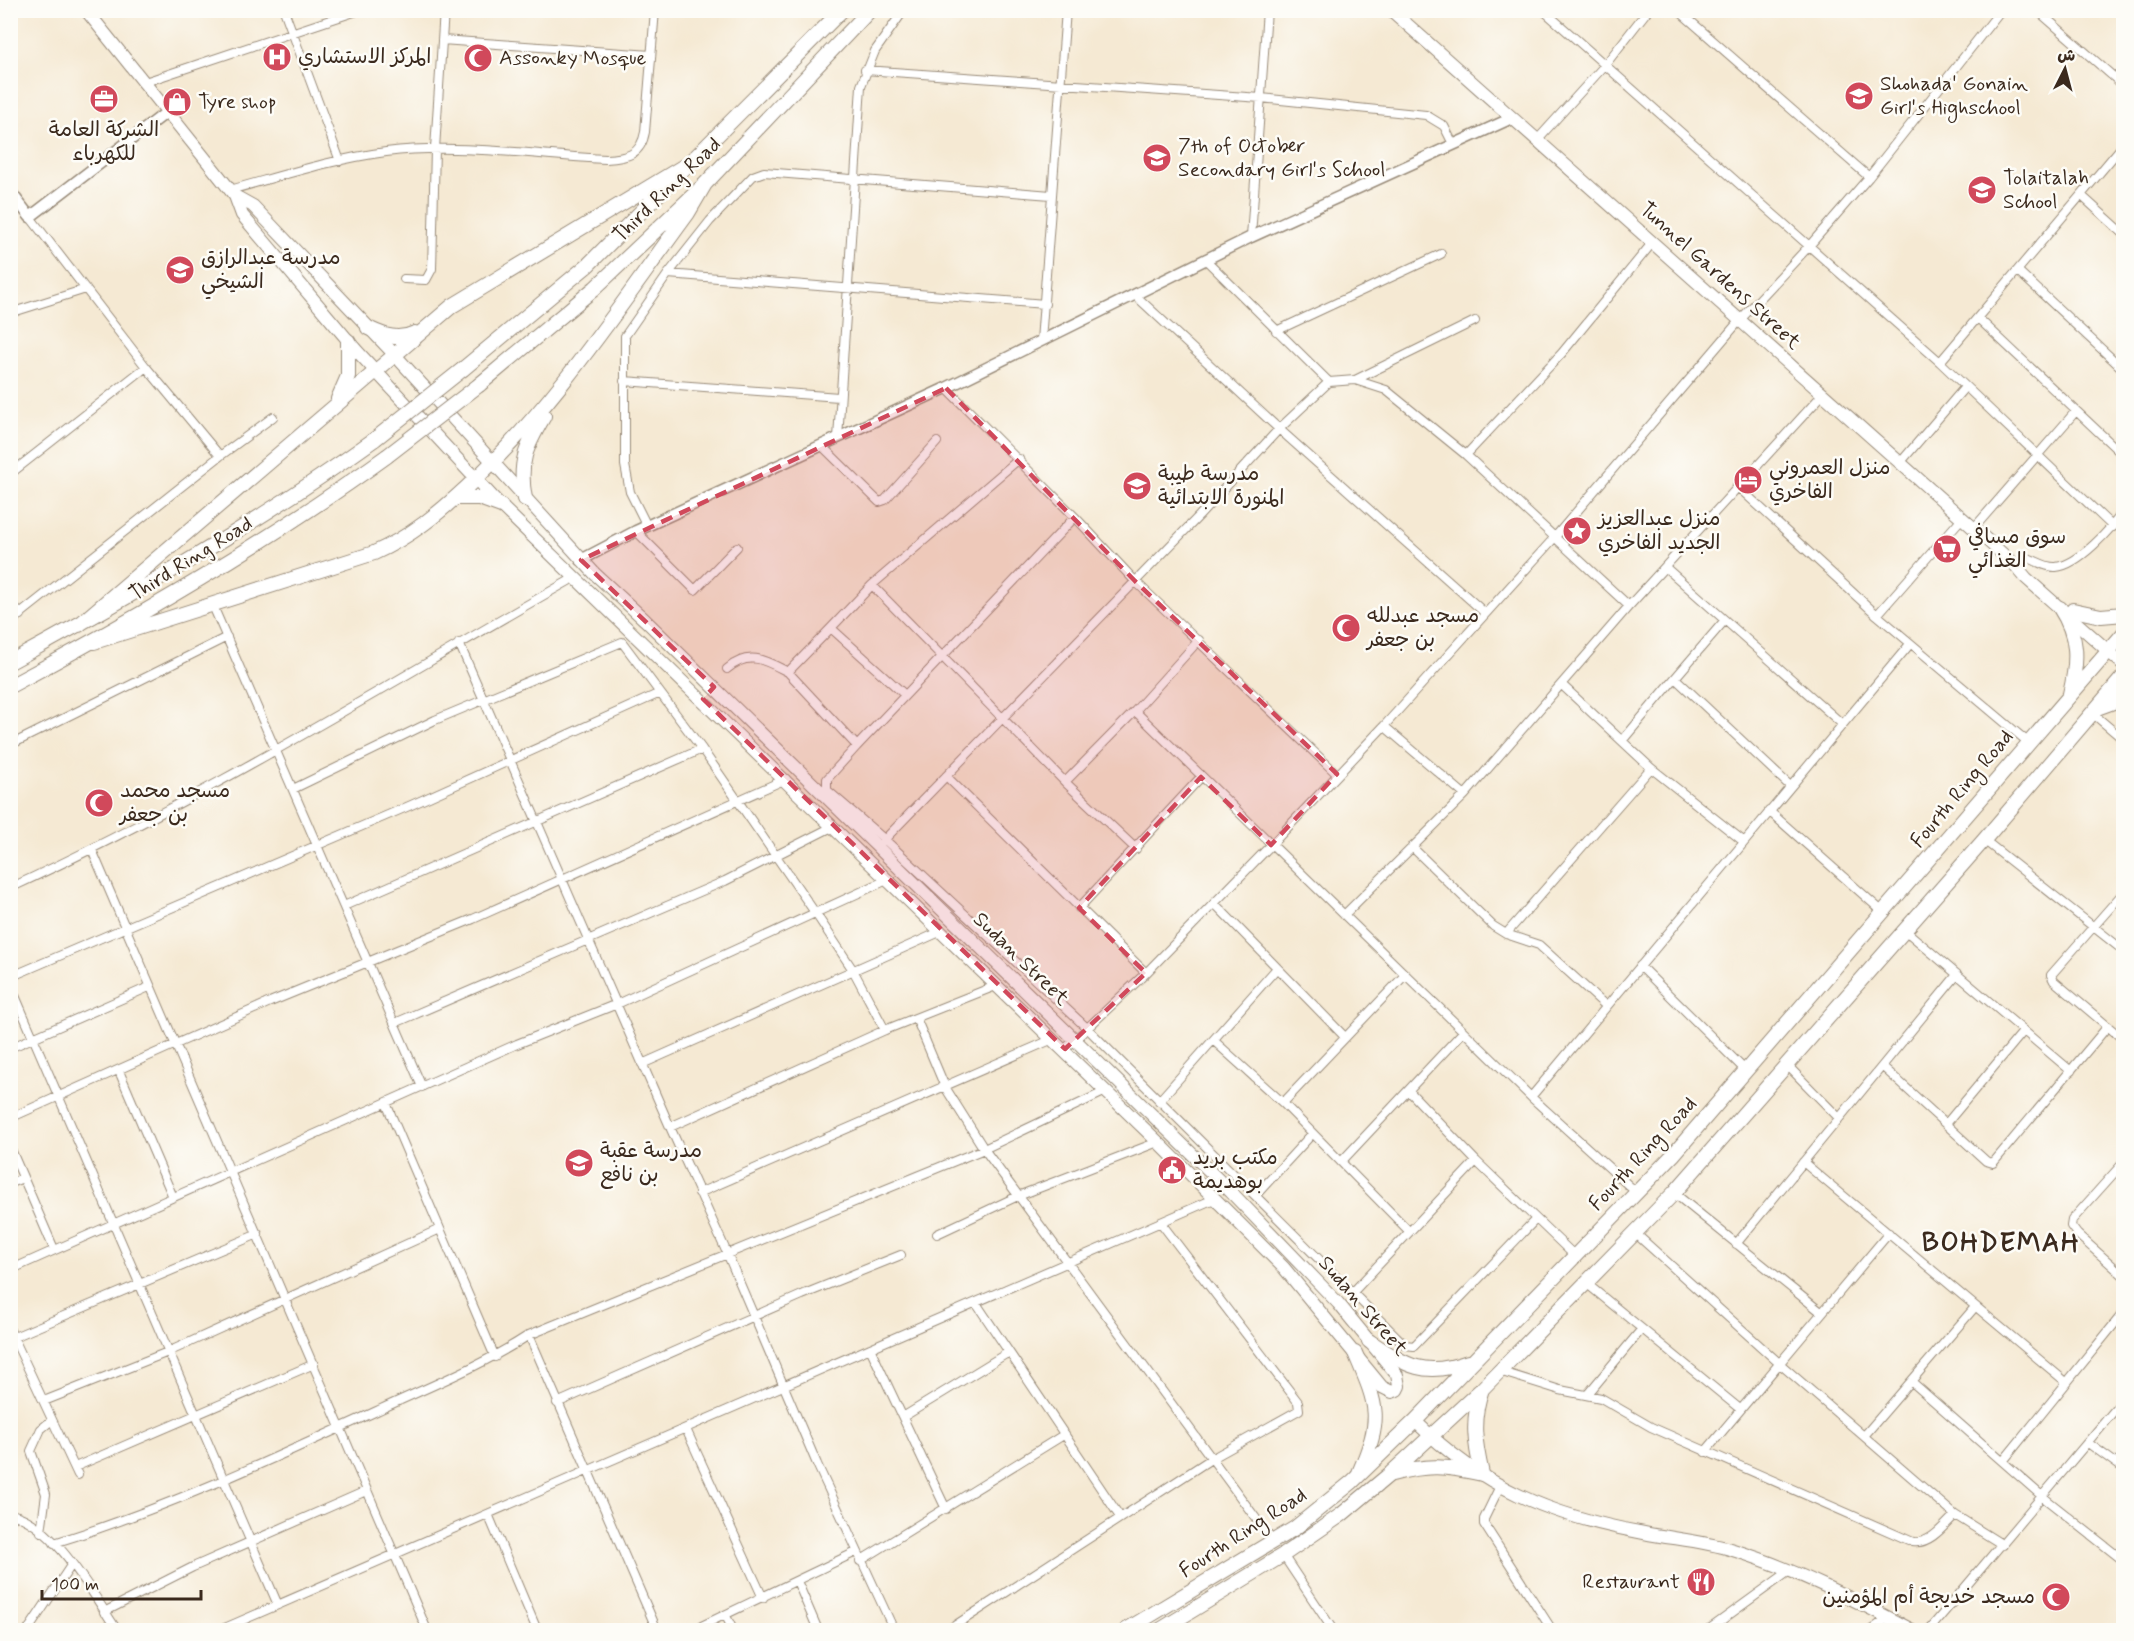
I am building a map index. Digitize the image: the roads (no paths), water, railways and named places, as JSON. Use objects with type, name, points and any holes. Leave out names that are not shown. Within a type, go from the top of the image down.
[{"type":"main road","points":[[86,10],[232,193]]},
{"type":"main road","name":"Third Ring Road","points":[[10,662],[124,601],[279,506],[375,439],[588,265],[842,10]]},
{"type":"main road","name":"Third Ring Road","points":[[10,686],[94,642],[313,508],[387,456],[479,385],[595,288],[705,184],[870,10]]},
{"type":"main road","name":"Tunnel Gardens Street","points":[[1391,10],[1962,518],[2018,567],[2030,573],[2066,609],[2115,650],[2124,665]]},
{"type":"main road","points":[[79,626],[452,306],[689,164]]},
{"type":"main road","points":[[94,642],[213,606],[385,548],[427,523],[492,463],[557,392],[688,213],[705,184]]},
{"type":"main road","name":"Sudan Street","points":[[232,193],[253,206],[394,354],[581,560],[881,843],[1263,1225],[1338,1303],[1370,1341],[1397,1375],[1399,1386],[1397,1390],[1392,1392],[1382,1388],[1284,1268],[1065,1049],[501,506],[348,341],[242,215],[232,193]]},
{"type":"main road","points":[[368,328],[388,337],[399,338],[425,328]]},
{"type":"main road","points":[[336,404],[348,376],[348,341]]},
{"type":"main road","points":[[525,498],[522,480],[524,457],[557,392]]},
{"type":"main road","points":[[455,498],[479,498],[501,506]]},
{"type":"main road","points":[[2069,697],[2077,653],[2066,609],[2101,616],[2124,614]]},
{"type":"main road","name":"Fourth Ring Road","points":[[1126,1630],[1274,1543],[1331,1501],[1415,1421],[1637,1193],[1747,1072],[2069,697],[2115,650],[2124,633]]},
{"type":"main road","name":"Fourth Ring Road","points":[[1160,1630],[1283,1555],[1341,1515],[1390,1474],[1482,1389],[1674,1193],[1906,931],[2124,676]]},
{"type":"main road","points":[[703,699],[714,687]]},
{"type":"main road","points":[[2093,710],[2124,698]]},
{"type":"main road","points":[[1816,993],[1836,1010]]},
{"type":"main road","points":[[1370,1341],[1406,1365],[1420,1369],[1449,1369],[1473,1360]]},
{"type":"main road","points":[[1355,1353],[1376,1408],[1371,1445],[1358,1476]]},
{"type":"main road","points":[[1482,1389],[1476,1405],[1474,1435],[1482,1474]]},
{"type":"main road","points":[[1415,1421],[1430,1436],[1500,1486],[1551,1511],[1595,1523],[1722,1547],[1788,1572],[1912,1630]]},
{"type":"main road","points":[[1390,1474],[1421,1466],[1438,1466],[1482,1474]]},
{"type":"street","points":[[284,10],[340,161]]},
{"type":"street","points":[[142,83],[360,10]]},
{"type":"street","points":[[404,279],[426,280],[431,277],[435,149],[444,10]]},
{"type":"street","points":[[232,193],[340,161],[386,152],[435,149],[606,159],[623,158],[636,153],[643,143],[645,132],[655,10]]},
{"type":"street","points":[[838,438],[857,111],[865,70],[874,51],[904,10]]},
{"type":"street","points":[[1041,341],[1066,10]]},
{"type":"street","points":[[1251,237],[1267,10]]},
{"type":"street","points":[[1543,10],[1940,362],[2113,527]]},
{"type":"street","points":[[1537,140],[1605,65],[1648,10]]},
{"type":"street","points":[[1678,10],[1869,177]]},
{"type":"street","points":[[1065,1049],[1146,973],[1384,726],[1555,537],[1740,320],[1869,177],[2001,10]]},
{"type":"street","points":[[2037,10],[2124,86]]},
{"type":"street","points":[[442,40],[651,55]]},
{"type":"street","points":[[865,70],[1261,98],[1426,115],[1444,126],[1453,144]]},
{"type":"street","points":[[30,217],[167,112]]},
{"type":"street","points":[[581,560],[636,531],[946,388],[1136,296],[1251,237],[1512,118]]},
{"type":"street","points":[[1940,362],[2124,144]]},
{"type":"street","points":[[647,526],[630,492],[626,474],[625,336],[668,274],[710,220],[757,173],[1051,195]]},
{"type":"street","points":[[10,190],[15,205],[30,217],[146,367],[220,456]]},
{"type":"street","points":[[2082,196],[2124,234]]},
{"type":"street","points":[[1466,455],[1562,353],[1653,242]]},
{"type":"street","points":[[1276,331],[1441,254]]},
{"type":"street","points":[[1205,259],[1329,382]]},
{"type":"street","points":[[2018,271],[2124,370]]},
{"type":"street","points":[[668,274],[1045,304]]},
{"type":"street","points":[[10,313],[86,289]]},
{"type":"street","points":[[1136,296],[1279,429],[1485,613]]},
{"type":"street","points":[[1978,318],[2124,456]]},
{"type":"street","points":[[881,843],[1136,581],[1279,429],[1329,382],[1355,380],[1475,321]]},
{"type":"street","points":[[10,474],[146,367]]},
{"type":"street","points":[[1355,380],[1386,390],[1466,455],[1629,606]]},
{"type":"street","points":[[624,381],[839,397]]},
{"type":"street","points":[[1900,463],[1965,387]]},
{"type":"street","points":[[946,388],[1019,459],[1136,581],[1337,774]]},
{"type":"street","points":[[1344,915],[1466,795],[1629,606],[1822,394]]},
{"type":"street","points":[[1974,528],[2076,411]]},
{"type":"street","points":[[10,622],[220,456],[273,417]]},
{"type":"street","points":[[822,446],[879,502],[885,500],[938,442]]},
{"type":"street","points":[[788,672],[872,585],[1019,459]]},
{"type":"street","points":[[1737,486],[1877,615],[2029,743]]},
{"type":"street","points":[[2018,567],[2025,557],[2045,565],[2064,565],[2103,539],[2124,510]]},
{"type":"street","points":[[1075,517],[827,779],[827,790],[881,843],[1088,1029],[1405,1345],[1414,1346],[1536,1218]]},
{"type":"street","points":[[1877,615],[1962,518]]},
{"type":"street","points":[[636,531],[695,590],[737,547]]},
{"type":"street","points":[[1665,567],[1841,723]]},
{"type":"street","points":[[10,888],[92,850],[277,751],[574,578]]},
{"type":"street","points":[[872,585],[1065,782],[1136,849]]},
{"type":"street","points":[[10,601],[21,615]]},
{"type":"street","points":[[213,606],[422,1087]]},
{"type":"street","points":[[1622,741],[1725,620]]},
{"type":"street","points":[[831,628],[905,695]]},
{"type":"street","points":[[10,745],[227,637]]},
{"type":"street","points":[[1065,782],[1135,711],[1199,640]]},
{"type":"street","points":[[293,789],[484,699],[622,642],[702,749],[816,914],[853,970],[885,1030]]},
{"type":"street","points":[[459,643],[642,1064],[727,1252],[856,1552],[894,1630]]},
{"type":"street","points":[[1531,1097],[1789,785],[1910,644]]},
{"type":"street","points":[[727,669],[749,657],[759,657],[788,672],[857,746]]},
{"type":"street","points":[[1675,678],[1789,785]]},
{"type":"street","points":[[1562,685],[1651,768],[1743,841]]},
{"type":"street","points":[[10,978],[318,846],[660,693]]},
{"type":"street","points":[[2093,710],[2124,740]]},
{"type":"street","points":[[1135,711],[1404,976],[1531,1097],[1637,1193]]},
{"type":"street","points":[[1384,726],[1466,795]]},
{"type":"street","points":[[344,906],[702,749]]},
{"type":"street","points":[[1506,934],[1651,768]]},
{"type":"street","points":[[946,776],[1146,973]]},
{"type":"street","points":[[1079,908],[1201,777]]},
{"type":"street","points":[[10,1118],[368,961],[473,919],[562,877],[786,779]]},
{"type":"street","points":[[1769,812],[1884,913]]},
{"type":"street","points":[[395,1023],[590,941],[776,858],[834,826]]},
{"type":"street","points":[[1984,840],[2124,951]]},
{"type":"street","points":[[1412,847],[1492,926],[1506,934],[1539,945],[1606,1006]]},
{"type":"street","points":[[92,850],[427,1630]]},
{"type":"street","points":[[10,1270],[422,1087],[617,1004],[889,879]]},
{"type":"street","points":[[2124,892],[2052,975],[2054,981],[2124,1040]]},
{"type":"street","points":[[1214,903],[1344,1036]]},
{"type":"street","points":[[642,1064],[942,931]]},
{"type":"street","points":[[1906,931],[2022,1033],[2071,1071]]},
{"type":"street","points":[[1640,966],[1747,1072]]},
{"type":"street","points":[[1159,1101],[1277,968]]},
{"type":"street","points":[[1282,1103],[1404,976]]},
{"type":"street","points":[[1736,1244],[1956,976]]},
{"type":"street","points":[[10,984],[278,1605]]},
{"type":"street","points":[[670,1127],[885,1030],[998,985]]},
{"type":"street","points":[[10,1048],[149,987]]},
{"type":"street","points":[[916,1018],[945,1087],[984,1149],[1274,1543]]},
{"type":"street","points":[[1882,1066],[1986,1161],[1993,1163],[2108,1026]]},
{"type":"street","points":[[1341,1162],[1463,1032]]},
{"type":"street","points":[[1946,1124],[2022,1033]]},
{"type":"street","points":[[699,1193],[1053,1039]]},
{"type":"street","points":[[1213,1040],[1282,1103],[1409,1232]]},
{"type":"street","points":[[1787,1065],[1839,1118]]},
{"type":"street","points":[[119,1071],[173,1197]]},
{"type":"street","points":[[54,1543],[100,1529],[340,1428],[495,1357],[529,1335],[727,1252],[984,1149],[1106,1090]]},
{"type":"street","points":[[1409,1091],[1476,1161],[1575,1257]]},
{"type":"street","points":[[386,1103],[495,1357]]},
{"type":"street","points":[[1256,1195],[1312,1134]]},
{"type":"street","points":[[937,1234],[1018,1196],[1158,1142]]},
{"type":"street","points":[[10,1147],[54,1249]]},
{"type":"street","points":[[1353,1292],[1476,1161]]},
{"type":"street","points":[[1803,1162],[2066,1382]]},
{"type":"street","points":[[2124,1162],[2072,1220],[2072,1226],[2077,1234],[2124,1276]]},
{"type":"street","points":[[10,1183],[23,1178]]},
{"type":"street","points":[[1674,1193],[1821,1312]]},
{"type":"street","points":[[220,1630],[1066,1262],[1161,1223],[1214,1198]]},
{"type":"street","points":[[948,1630],[1211,1459],[1296,1412],[1300,1407],[1161,1223]]},
{"type":"street","points":[[44,1401],[168,1352],[440,1228]]},
{"type":"street","points":[[1635,1233],[1955,1515],[2003,1545]]},
{"type":"street","points":[[1705,1452],[1889,1233]]},
{"type":"street","points":[[258,1234],[12,1334],[76,1471],[195,1415],[314,1365]]},
{"type":"street","points":[[557,1403],[754,1316],[901,1255]]},
{"type":"street","points":[[1586,1283],[1740,1409]]},
{"type":"street","points":[[976,1303],[1120,1517]]},
{"type":"street","points":[[1864,1436],[1976,1307]]},
{"type":"street","points":[[2004,1460],[2124,1312]]},
{"type":"street","points":[[1587,1395],[1641,1330]]},
{"type":"street","points":[[529,1335],[657,1630]]},
{"type":"street","points":[[870,1348],[946,1509]]},
{"type":"street","points":[[903,1417],[1009,1352]]},
{"type":"street","points":[[1499,1371],[1612,1403],[1626,1414],[1705,1452],[1913,1542],[1920,1544],[1928,1540],[1955,1515]]},
{"type":"street","points":[[1912,1382],[2004,1460],[2043,1497],[2124,1561]]},
{"type":"street","points":[[1929,1630],[2124,1399]]},
{"type":"street","points":[[41,1532],[46,1494],[32,1451],[41,1429],[52,1420]]},
{"type":"street","points":[[686,1429],[764,1598]]},
{"type":"street","points":[[860,1561],[1065,1434]]},
{"type":"street","points":[[2088,1443],[2124,1469]]},
{"type":"street","points":[[1500,1486],[1484,1519],[1484,1524],[1552,1630]]},
{"type":"street","points":[[104,1612],[250,1541],[366,1491]]},
{"type":"street","points":[[10,1514],[30,1521],[54,1543],[72,1564],[117,1630]]},
{"type":"street","points":[[488,1514],[537,1630]]},
{"type":"street","points":[[693,1630],[856,1552]]},
{"type":"street","points":[[1283,1555],[1333,1630]]},
{"type":"street","points":[[28,1630],[72,1564]]},
{"type":"street","points":[[1708,1630],[1788,1572]]},
{"type":"street","points":[[797,1581],[818,1630]]},
{"type":"street","points":[[726,1616],[733,1630]]},
{"type":"street","points":[[1871,1630],[1888,1618]]},
{"type":"place","name":"المركز الاستشاري","points":[[277,57]]},
{"type":"place","name":"Assonky Mosque","points":[[478,58]]},
{"type":"place","name":"Shohada' Gonain Girl's Highschool","points":[[1859,96]]},
{"type":"place","name":"الشركة العامة للكهرباء","points":[[104,99]]},
{"type":"place","name":"Tyre shop","points":[[177,102]]},
{"type":"place","name":"7th of October Secondary Girl's School","points":[[1157,158]]},
{"type":"place","name":"Tolaitalah School","points":[[1982,190]]},
{"type":"place","name":"مدرسة عبدالرازق الشيخي","points":[[180,270]]},
{"type":"place","name":"منزل العمروني الفاخري","points":[[1748,480]]},
{"type":"place","name":"مدرسة طيبة المنورة الابتدائية","points":[[1137,486]]},
{"type":"place","name":"منزل عبدالعزيز الجديد الفاخري","points":[[1577,531]]},
{"type":"place","name":"سوق مسافي الغذائي","points":[[1947,549]]},
{"type":"place","name":"مسجد عبدلله بن جعفر","points":[[1346,628]]},
{"type":"place","name":"مسجد محمد بن جعفر","points":[[99,803]]},
{"type":"place","name":"مدرسة عقبة بن نافع","points":[[579,1163]]},
{"type":"place","name":"مكتب بريد بوهديمة","points":[[1172,1170]]},
{"type":"place","name":"Restaurant","points":[[1701,1582]]},
{"type":"place","name":"مسجد خديجة أم المؤمنين","points":[[2056,1597]]},
{"type":"district","name":"BOHDEMAH","points":[[2001,1243]]}]
